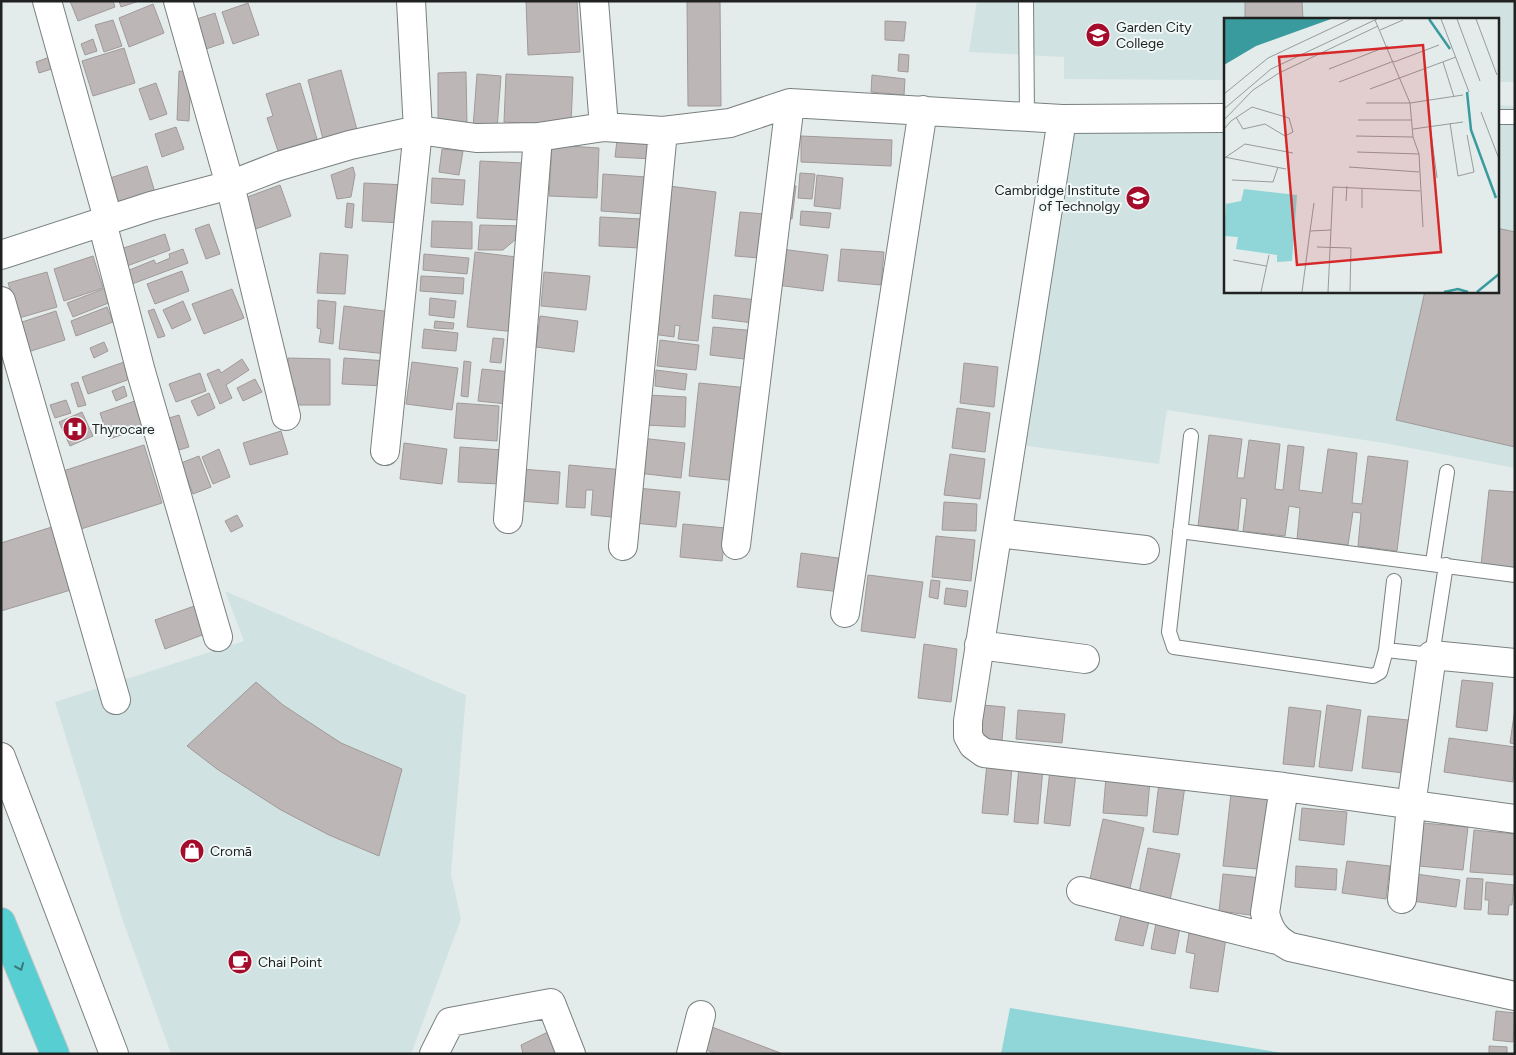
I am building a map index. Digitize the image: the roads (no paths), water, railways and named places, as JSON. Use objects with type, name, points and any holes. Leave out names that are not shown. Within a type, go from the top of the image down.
[{"type":"highway","points":[[1,922],[55,1054]]},
{"type":"street","points":[[47,1],[105,221],[140,372],[218,637]]},
{"type":"street","points":[[178,1],[230,186],[286,416]]},
{"type":"street","points":[[385,451],[418,130],[411,1]]},
{"type":"street","points":[[594,1],[604,127]]},
{"type":"street","points":[[1,255],[105,221],[230,186],[279,166],[350,145],[418,130],[476,138],[538,136],[604,127],[663,131],[730,123],[790,103],[1062,119],[1224,118]]},
{"type":"street","points":[[736,545],[790,103]]},
{"type":"street","points":[[845,613],[923,110]]},
{"type":"street","points":[[1062,119],[968,721],[968,736],[973,745],[984,753],[1284,787],[1515,819]]},
{"type":"street","points":[[623,546],[663,131]]},
{"type":"street","points":[[508,519],[538,136]]},
{"type":"street","points":[[1,301],[116,700]]},
{"type":"street","points":[[998,533],[1145,550]]},
{"type":"street","points":[[979,644],[1085,660]]},
{"type":"street","points":[[1402,899],[1411,806],[1432,654],[1515,663]]},
{"type":"street","points":[[1,757],[114,1054]]},
{"type":"street","points":[[1277,940],[1268,926],[1265,913],[1284,787]]},
{"type":"street","points":[[1082,891],[1277,940],[1290,947],[1515,996]]},
{"type":"street","points":[[434,1054],[450,1022],[551,1003],[571,1054]]},
{"type":"street","points":[[691,1054],[701,1016]]},
{"type":"lane","points":[[1026,1],[1027,117]]},
{"type":"lane","points":[[1498,117],[1514,118]]},
{"type":"lane","points":[[1191,436],[1169,632],[1174,647],[1373,676],[1380,672],[1386,650],[1394,581]]},
{"type":"lane","points":[[1386,650],[1432,654],[1447,472]]},
{"type":"lane","points":[[1180,531],[1515,575]]},
{"type":"place","name":"Garden City College","points":[[1098,35]]},
{"type":"place","name":"Cambridge Institute of Technolgy","points":[[1138,198]]},
{"type":"place","name":"Thyrocare","points":[[75,429]]},
{"type":"place","name":"Cromā","points":[[192,851]]},
{"type":"place","name":"Chai Point","points":[[240,962]]}]
